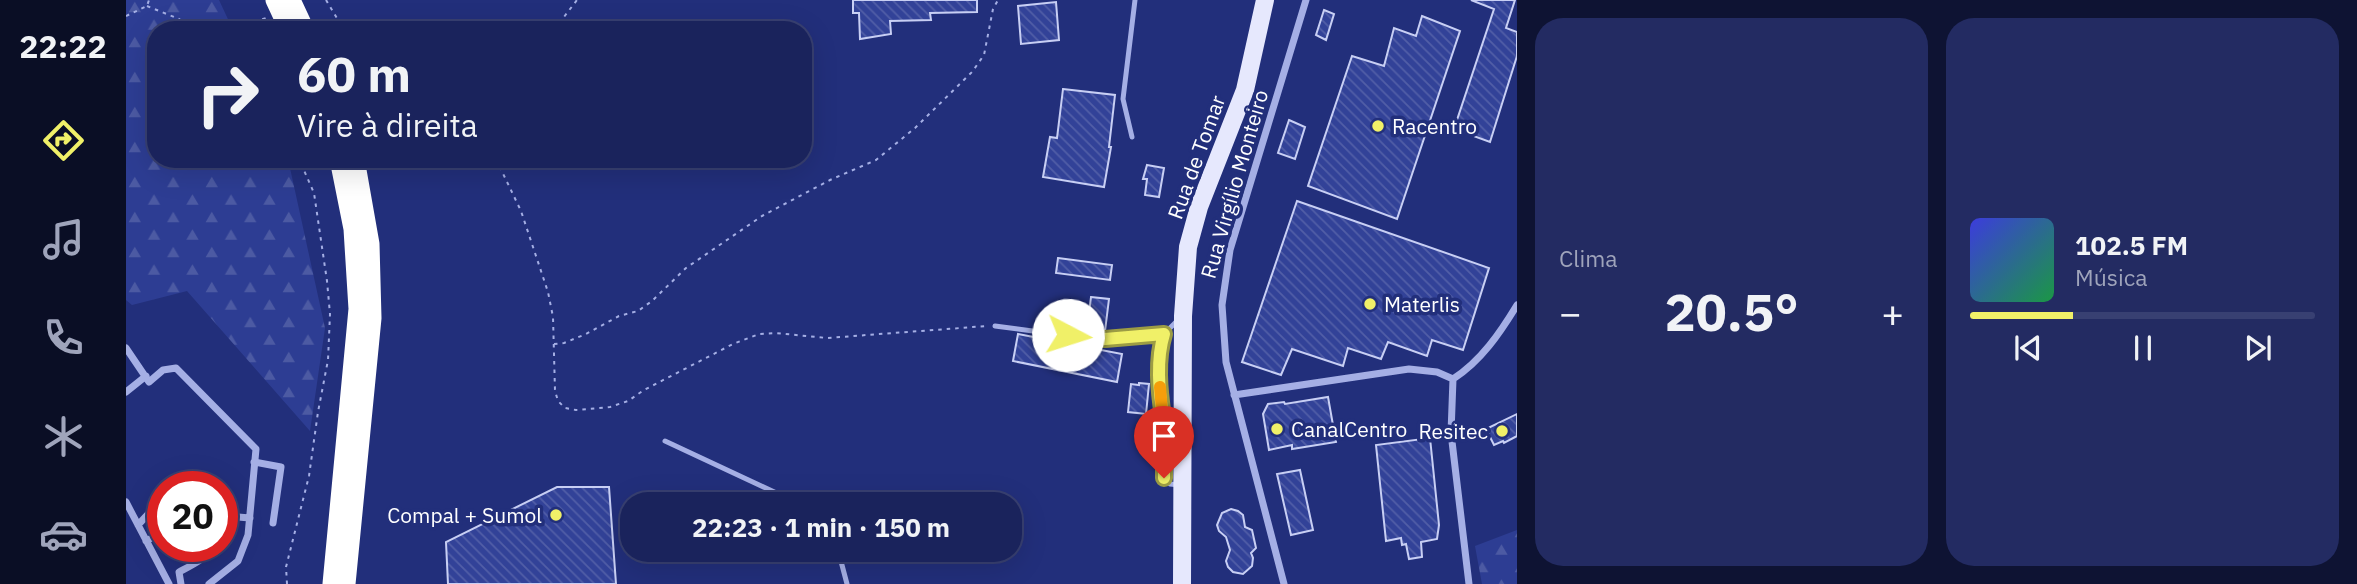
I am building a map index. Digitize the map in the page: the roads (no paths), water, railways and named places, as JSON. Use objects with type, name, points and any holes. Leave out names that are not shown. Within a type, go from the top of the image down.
[{"type":"highway","points":[[291,0],[301,21]]},
{"type":"highway","points":[[332,584],[358,309],[354,229],[341,168]]},
{"type":"highway","points":[[346,584],[372,318],[370,244],[357,168]]},
{"type":"main road","name":"Rua de Tomar","points":[[1182,584],[1182,316],[1188,247],[1193,226],[1245,90],[1265,0]]},
{"type":"street","name":"Rua Virgílio Monteiro","points":[[1284,584],[1226,362],[1222,290],[1227,261],[1306,0]]},
{"type":"street","points":[[1453,379],[1472,365],[1490,345],[1517,305]]},
{"type":"street","points":[[126,348],[149,382],[163,370],[176,368],[256,449],[248,535],[238,561],[209,584]]},
{"type":"street","points":[[1234,395],[1409,369],[1437,372],[1453,379]]},
{"type":"street","points":[[126,392],[145,376]]},
{"type":"street","points":[[1453,379],[1451,433],[1469,584]]},
{"type":"street","points":[[254,462],[281,467],[273,523]]},
{"type":"street","points":[[126,502],[169,584]]},
{"type":"street","points":[[138,525],[147,515]]},
{"type":"street","points":[[238,517],[250,518]]},
{"type":"street","points":[[181,584],[180,572],[196,562]]},
{"type":"lane","points":[[1132,137],[1123,99],[1135,0]]},
{"type":"lane","points":[[1182,316],[1164,334],[1160,353],[1160,405],[1164,438],[1164,478],[1170,484],[1183,485]]},
{"type":"lane","points":[[995,326],[1092,339],[1164,334]]},
{"type":"lane","points":[[665,441],[774,492]]},
{"type":"lane","points":[[841,562],[847,584]]},
{"type":"place","name":"Racentro","points":[[1378,126]]},
{"type":"place","name":"Materlis","points":[[1370,304]]},
{"type":"place","name":"CanalCentro","points":[[1277,429]]},
{"type":"place","name":"Resitec","points":[[1502,431]]},
{"type":"place","name":"Compal + Sumol","points":[[556,515]]}]
